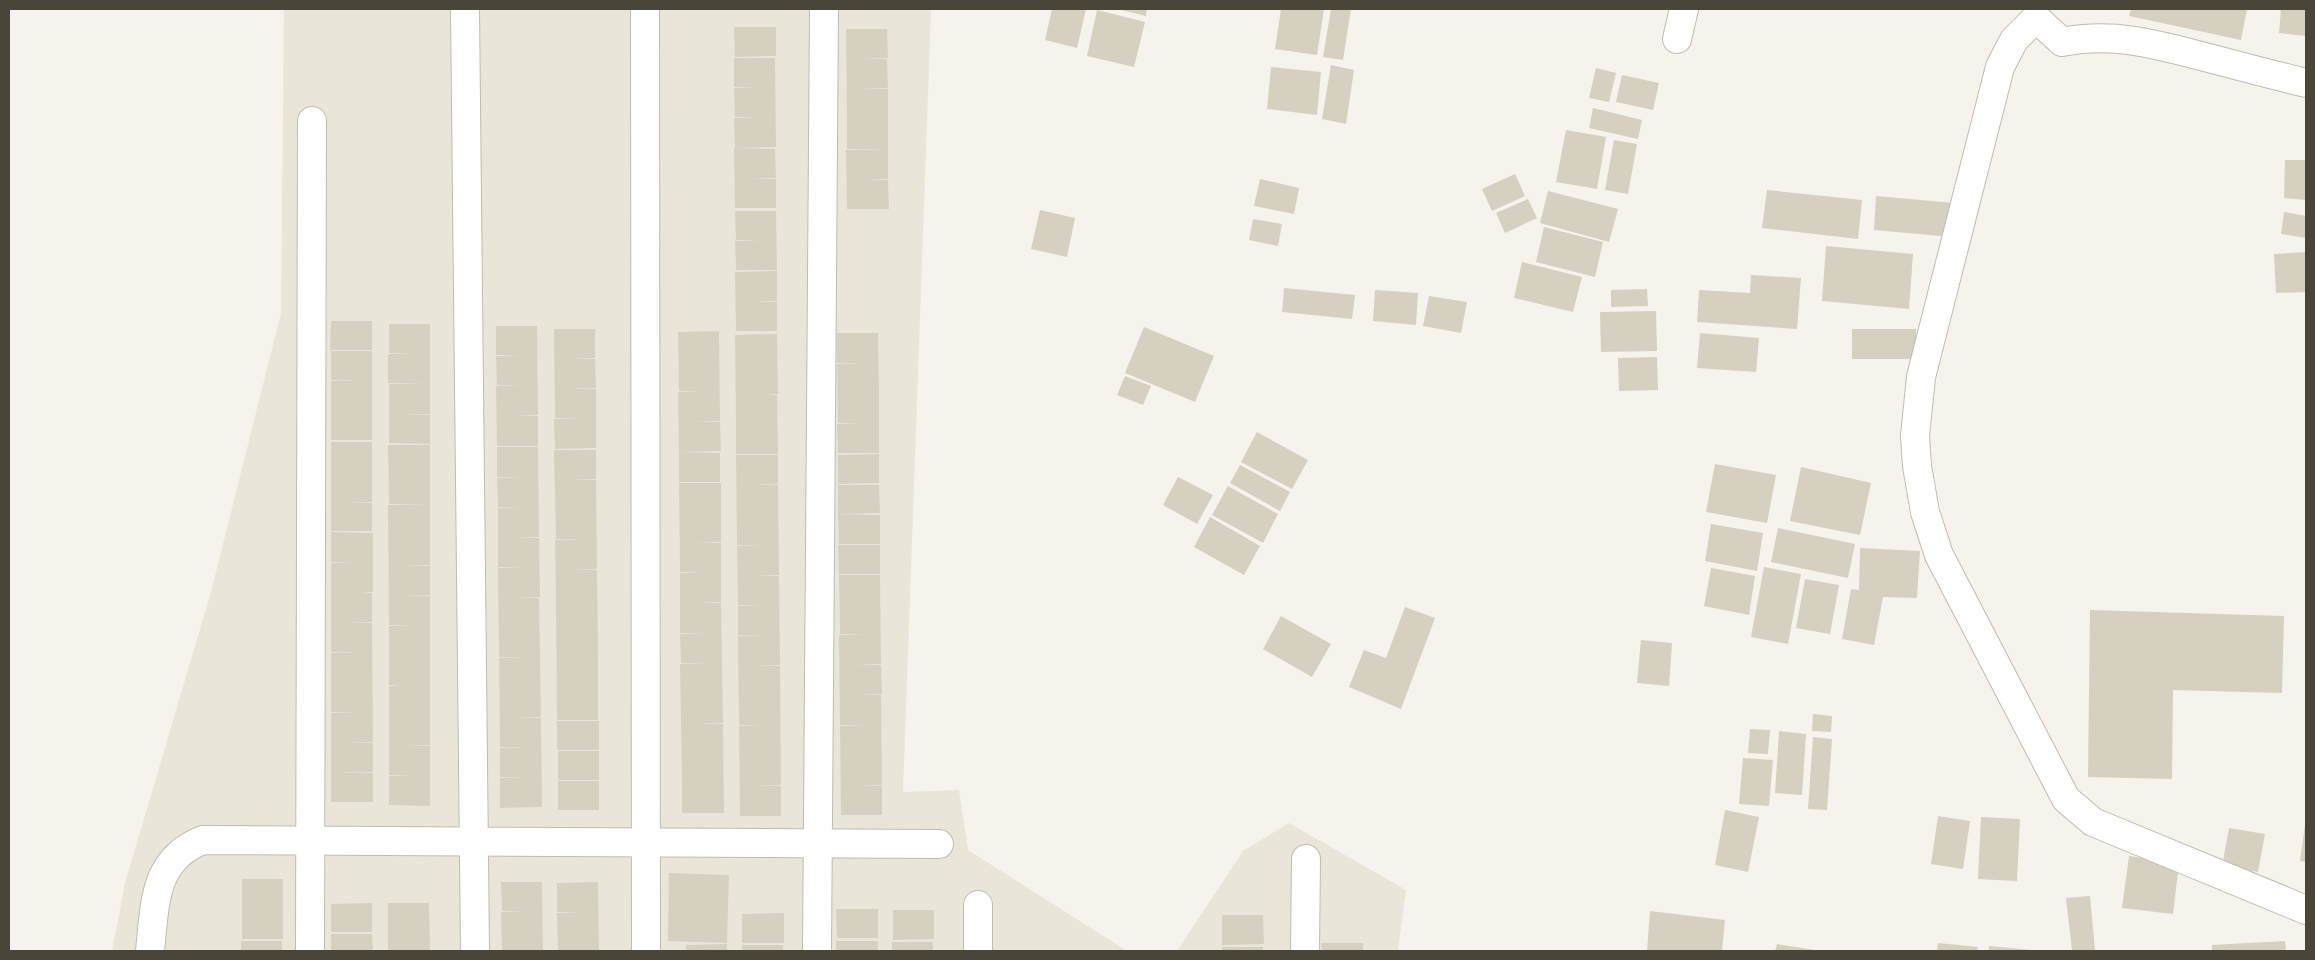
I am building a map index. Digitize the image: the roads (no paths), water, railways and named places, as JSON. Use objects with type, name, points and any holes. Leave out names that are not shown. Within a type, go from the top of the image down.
[{"type":"street","points":[[465,9],[476,951]]},
{"type":"street","points":[[645,9],[646,951]]},
{"type":"street","points":[[816,951],[824,9]]},
{"type":"street","points":[[1677,39],[1684,9]]},
{"type":"street","points":[[2306,83],[2145,42],[2086,37],[2062,42],[2036,18],[2014,40],[2000,67],[1922,377],[1915,436],[1917,466],[1925,512],[1939,555],[2066,799],[2093,822],[2306,910]]},
{"type":"street","points":[[310,951],[312,121]]},
{"type":"street","points":[[150,951],[156,894],[174,856],[186,846],[202,840],[310,839],[939,844]]},
{"type":"street","points":[[1305,951],[1306,859]]},
{"type":"street","points":[[978,905],[978,951]]}]
